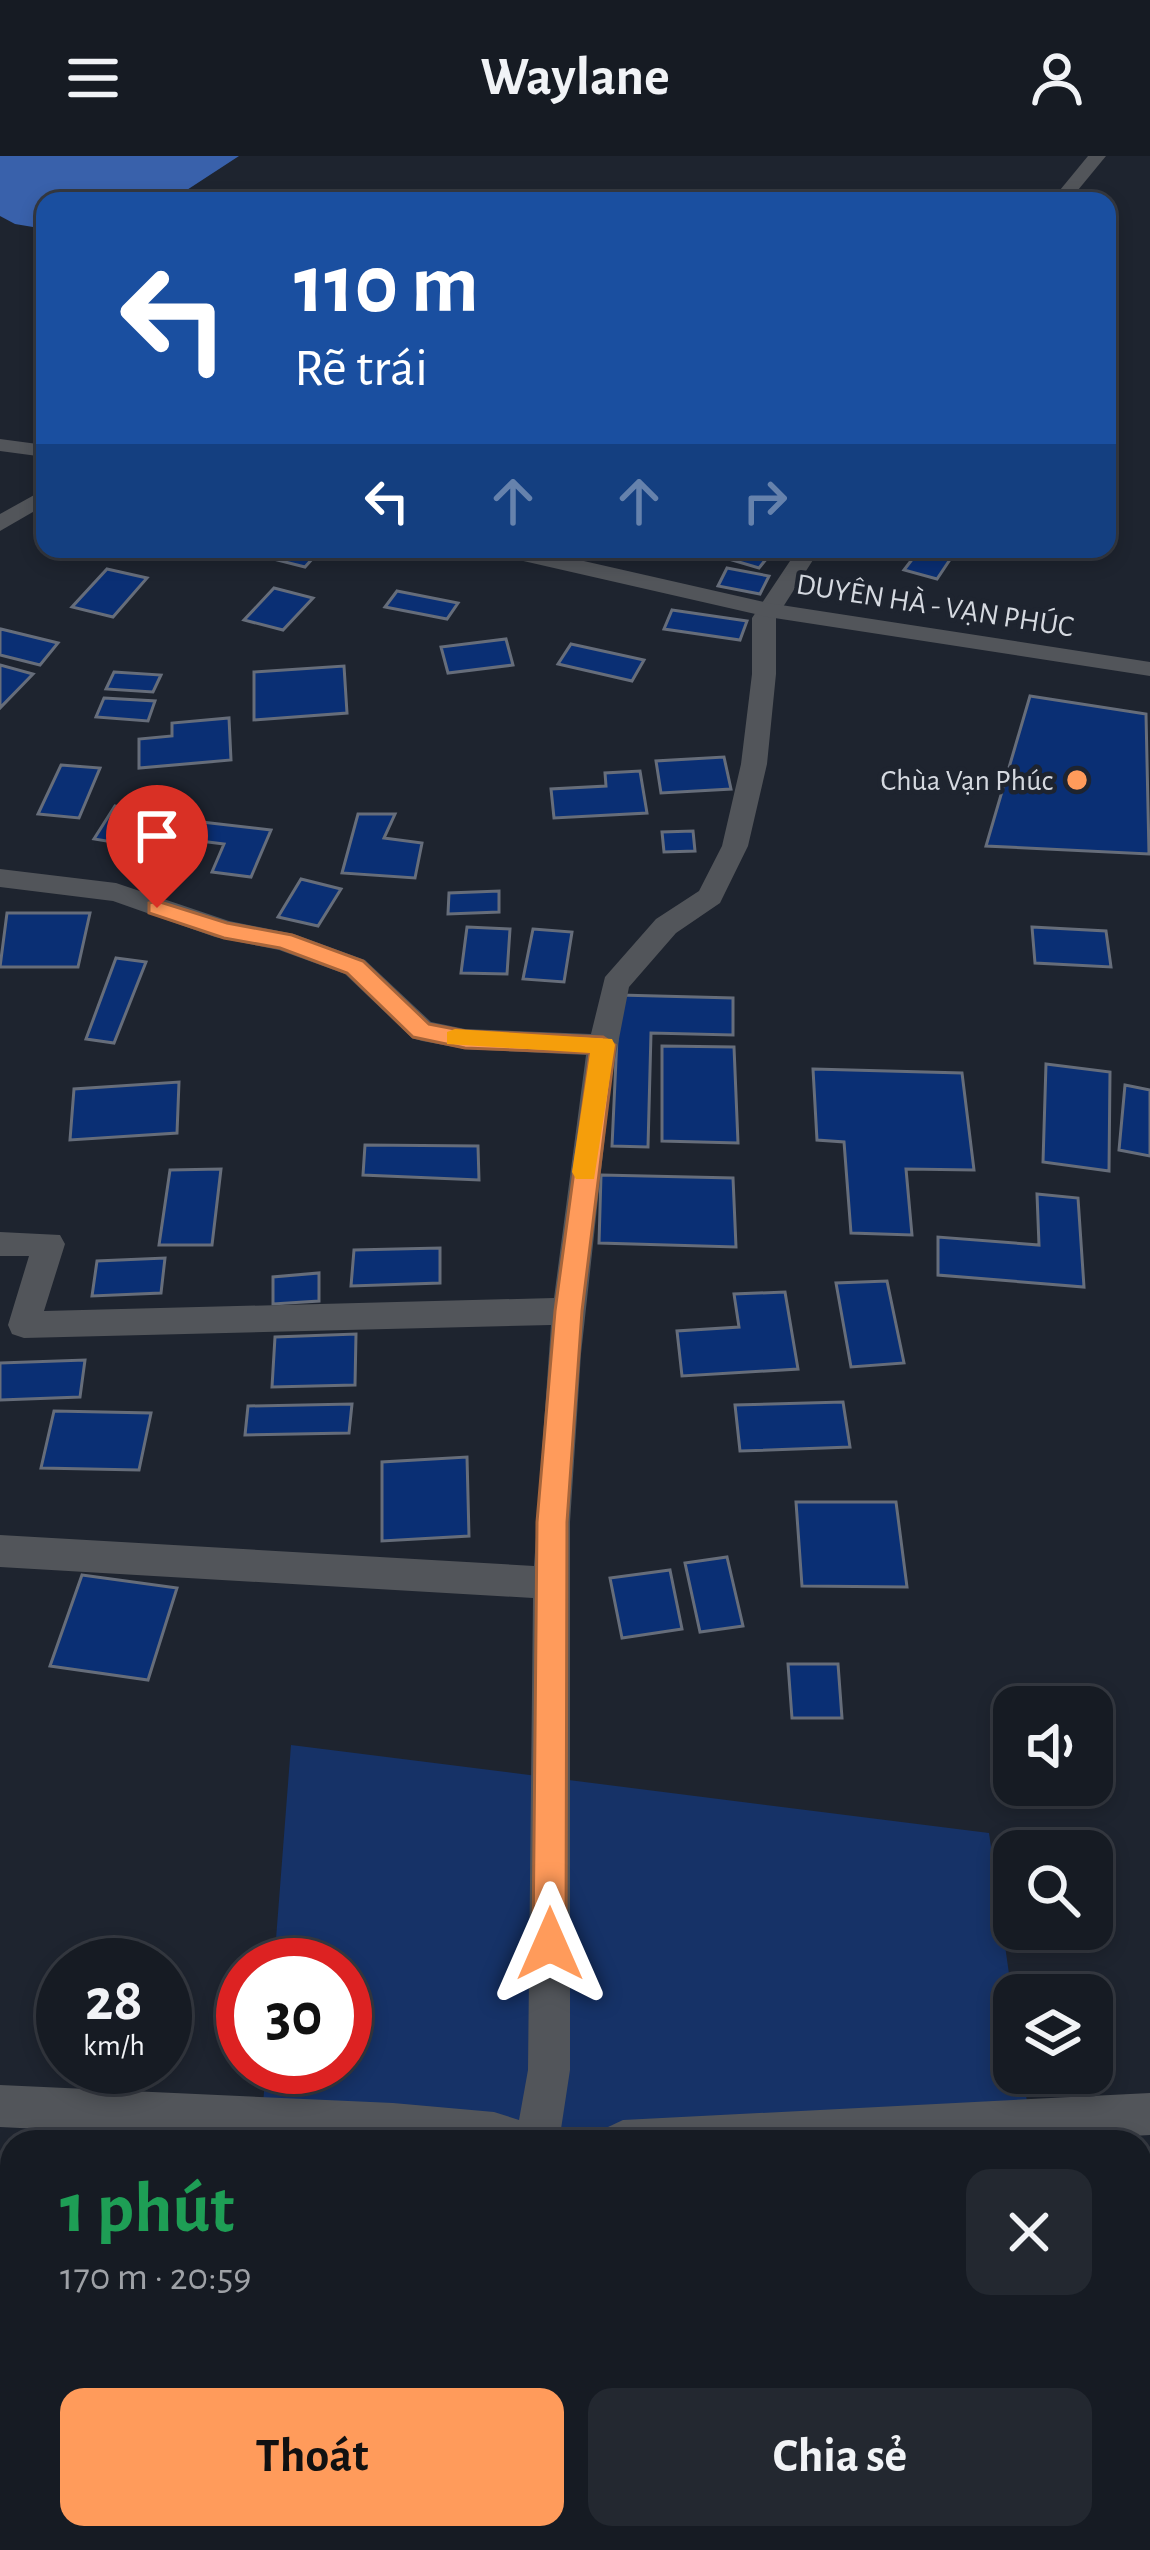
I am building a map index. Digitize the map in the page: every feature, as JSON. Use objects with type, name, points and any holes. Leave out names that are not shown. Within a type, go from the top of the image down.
[{"type":"street","points":[[1067,192],[1096,156]]},
{"type":"street","points":[[0,445],[36,450]]},
{"type":"street","points":[[0,524],[36,502]]},
{"type":"street","name":"DUYÊN HÀ - VẠN PHÚC","points":[[540,558],[768,610],[1150,669]]},
{"type":"street","points":[[539,2130],[549,2069],[551,1583],[568,1311],[603,1045],[615,983],[666,926],[710,897],[735,846],[754,764],[768,610],[802,558]]},
{"type":"street","points":[[0,878],[116,892],[224,931],[284,941],[355,967],[422,1031],[465,1040],[603,1045]]},
{"type":"street","points":[[0,1244],[49,1244],[24,1325],[568,1311]]},
{"type":"street","points":[[0,1551],[551,1583]]},
{"type":"street","points":[[0,2106],[449,2130]]},
{"type":"street","points":[[849,2130],[1150,2114]]},
{"type":"shaded area","points":[[0,156],[239,156],[184,192],[36,192],[36,228],[0,216]]},
{"type":"shaded area","points":[[291,1745],[989,1833],[993,1950],[1006,1950],[1009,1974],[993,1974],[993,2094],[1026,2094],[1031,2130],[261,2130],[264,2094],[372,2094],[372,1938],[276,1938]]},
{"type":"building","points":[[279,558],[313,558],[305,567]]},
{"type":"building","points":[[734,558],[767,558],[759,568]]},
{"type":"building","points":[[913,558],[951,558],[937,579],[904,570]]},
{"type":"building","points":[[727,568],[769,576],[760,594],[718,586]]},
{"type":"building","points":[[107,569],[147,578],[113,617],[72,607]]},
{"type":"building","points":[[274,588],[313,598],[283,630],[244,620]]},
{"type":"building","points":[[397,591],[458,603],[447,619],[385,607]]},
{"type":"building","points":[[672,610],[747,621],[740,640],[664,629]]},
{"type":"building","points":[[0,631],[58,643],[40,665],[0,655]]},
{"type":"building","points":[[506,639],[513,665],[448,673],[441,647]]},
{"type":"building","points":[[571,644],[644,660],[632,681],[558,664]]},
{"type":"building","points":[[0,665],[33,674],[0,708]]},
{"type":"building","points":[[344,666],[347,713],[254,720],[254,672]]},
{"type":"building","points":[[114,672],[161,675],[153,692],[106,689]]},
{"type":"building","name":"Chùa Vạn Phúc","points":[[1030,696],[1146,714],[1149,854],[986,846]]},
{"type":"building","points":[[104,698],[155,701],[148,721],[96,717]]},
{"type":"building","points":[[229,718],[231,760],[139,768],[139,739],[172,736],[172,723]]},
{"type":"building","points":[[724,757],[731,789],[661,793],[656,761]]},
{"type":"building","points":[[61,765],[100,768],[79,818],[38,814]]},
{"type":"building","points":[[640,771],[647,813],[554,818],[551,789],[606,786],[605,773]]},
{"type":"building","points":[[115,806],[170,815],[150,848],[94,839]]},
{"type":"building","points":[[358,814],[395,814],[384,838],[422,843],[415,878],[342,873]]},
{"type":"building","points":[[193,821],[271,830],[251,877],[212,872],[224,844],[184,839]]},
{"type":"building","points":[[693,831],[695,851],[664,852],[662,832]]},
{"type":"building","points":[[301,879],[341,889],[318,926],[278,917]]},
{"type":"building","points":[[499,891],[499,912],[448,914],[449,893]]},
{"type":"building","points":[[7,913],[90,913],[78,967],[0,967]]},
{"type":"building","points":[[467,927],[510,929],[507,974],[461,973]]},
{"type":"building","points":[[1032,927],[1106,931],[1111,967],[1035,963]]},
{"type":"building","points":[[533,929],[572,932],[564,982],[523,979]]},
{"type":"building","points":[[116,958],[146,962],[114,1043],[86,1039]]},
{"type":"building","points":[[619,995],[733,998],[733,1035],[651,1033],[648,1147],[612,1146]]},
{"type":"building","points":[[662,1046],[734,1047],[738,1143],[662,1141]]},
{"type":"building","points":[[1046,1064],[1110,1072],[1109,1171],[1043,1162]]},
{"type":"building","points":[[813,1069],[962,1073],[974,1170],[906,1169],[912,1235],[851,1233],[844,1142],[817,1140]]},
{"type":"building","points":[[179,1082],[177,1133],[70,1140],[74,1089]]},
{"type":"building","points":[[1125,1085],[1150,1090],[1150,1156],[1119,1150]]},
{"type":"building","points":[[365,1145],[478,1146],[479,1180],[363,1175]]},
{"type":"building","points":[[221,1169],[212,1245],[159,1245],[170,1170]]},
{"type":"building","points":[[601,1175],[733,1178],[736,1247],[599,1243]]},
{"type":"building","points":[[1037,1194],[1078,1198],[1084,1287],[938,1275],[938,1237],[1039,1245]]},
{"type":"building","points":[[440,1248],[440,1283],[351,1286],[354,1250]]},
{"type":"building","points":[[165,1258],[161,1293],[92,1296],[97,1261]]},
{"type":"building","points":[[319,1273],[319,1301],[273,1304],[273,1277]]},
{"type":"building","points":[[887,1281],[904,1363],[851,1367],[836,1283]]},
{"type":"building","points":[[785,1292],[798,1369],[682,1376],[677,1331],[739,1327],[734,1294]]},
{"type":"building","points":[[356,1334],[355,1385],[272,1387],[275,1337]]},
{"type":"building","points":[[85,1360],[80,1397],[0,1400],[0,1363]]},
{"type":"building","points":[[843,1402],[850,1447],[740,1451],[735,1405]]},
{"type":"building","points":[[352,1404],[349,1433],[245,1435],[248,1406]]},
{"type":"building","points":[[54,1411],[151,1413],[139,1470],[41,1468]]},
{"type":"building","points":[[467,1457],[469,1536],[382,1541],[382,1462]]},
{"type":"building","points":[[796,1502],[896,1502],[907,1587],[802,1586]]},
{"type":"building","points":[[727,1557],[743,1626],[700,1632],[685,1563]]},
{"type":"building","points":[[670,1570],[682,1629],[622,1638],[610,1578]]},
{"type":"building","points":[[82,1575],[177,1588],[148,1680],[50,1666]]},
{"type":"building","points":[[788,1664],[838,1664],[842,1718],[792,1718]]},
{"type":"slow traffic","points":[[455,1038],[603,1045],[585,1172]]},
{"type":"place","name":"Chùa Vạn Phúc","points":[[1077,780]]},
{"type":"route","points":[[157,908],[224,931],[284,941],[355,967],[422,1031],[465,1040],[603,1045],[568,1311],[552,1522],[550,1944]]}]
